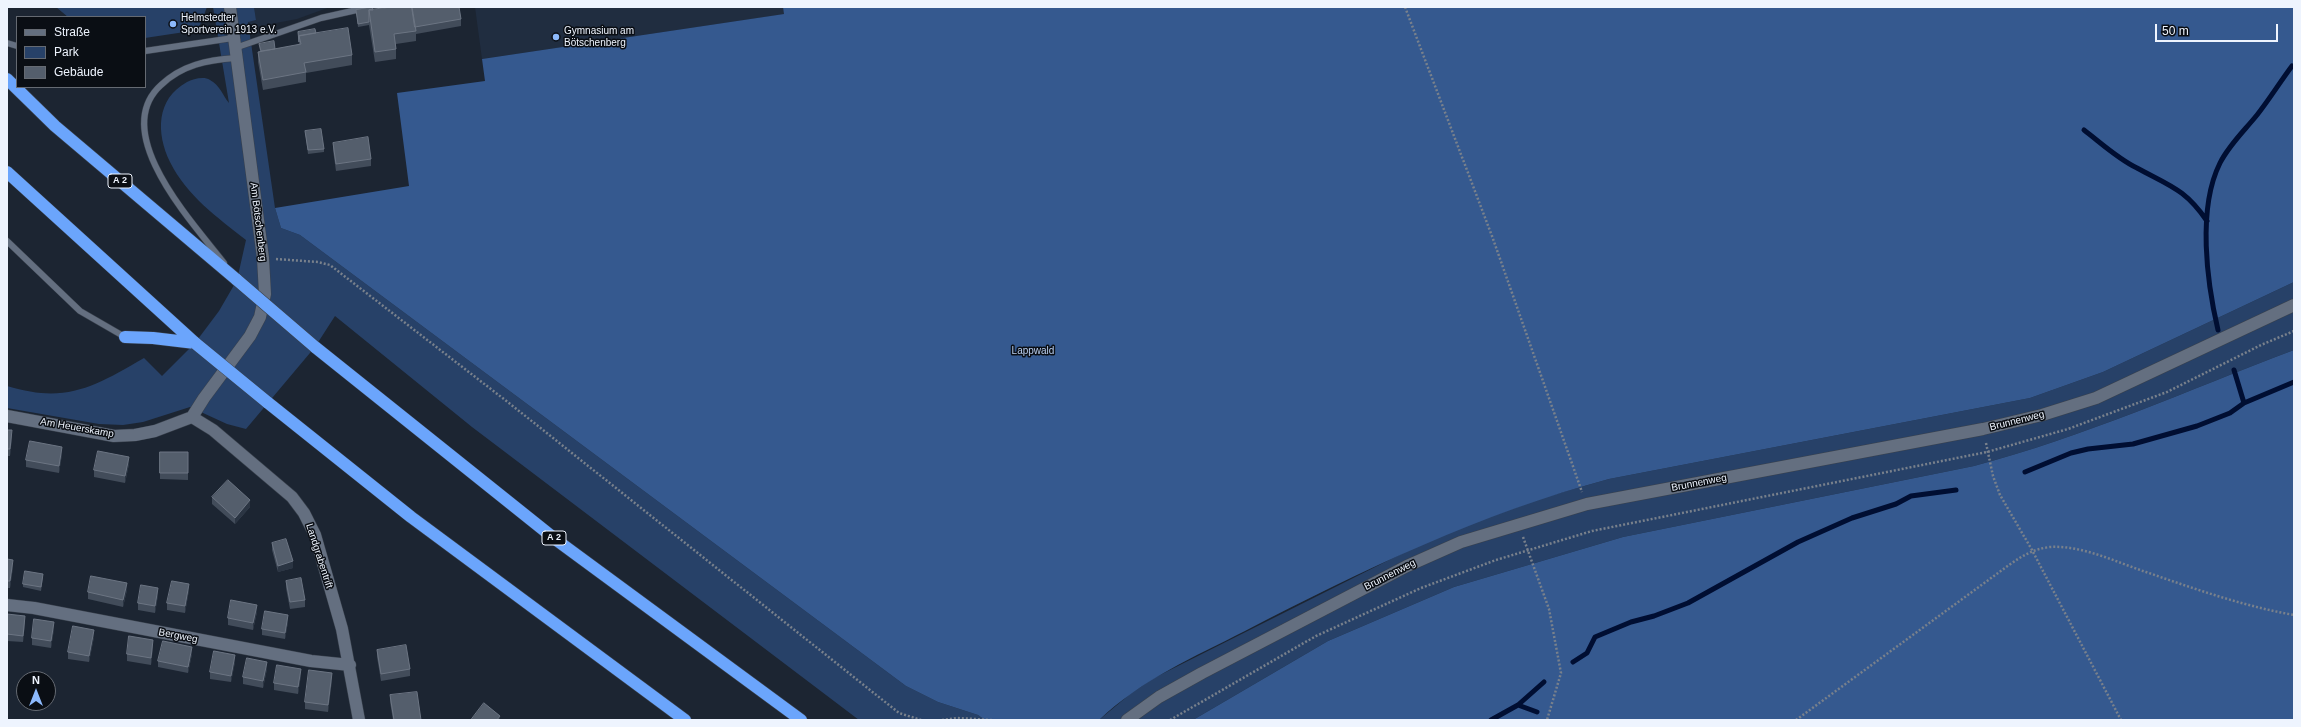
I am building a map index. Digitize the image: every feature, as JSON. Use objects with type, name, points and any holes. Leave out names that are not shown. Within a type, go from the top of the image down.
[{"type":"highway","name":"A 2","points":[[7,79],[16,88]]},
{"type":"highway","name":"A 2","points":[[16,88],[55,126],[315,347],[555,539],[801,720]]},
{"type":"highway","points":[[7,172],[195,343],[267,402],[411,517],[685,720]]},
{"type":"highway","points":[[125,337],[153,338],[195,343]]},
{"type":"street","name":"Am Bötschenberg","points":[[192,417],[204,398],[250,336],[260,317],[265,294],[263,258],[230,7]]},
{"type":"street","name":"Brunnenweg","points":[[1127,720],[1159,697],[1202,673],[1407,566],[1461,542],[1518,523],[1587,504],[1983,429],[2042,415],[2096,398],[2294,306]]},
{"type":"street","name":"Am Heuerskamp","points":[[7,416],[114,436],[135,435],[155,431],[192,417]]},
{"type":"street","name":"Landgrabentrift","points":[[192,417],[214,430],[292,497],[304,513],[315,535],[350,665],[359,720]]},
{"type":"street","name":"Bergweg","points":[[7,605],[34,608],[311,661],[350,665]]},
{"type":"lane","points":[[237,280],[174,199],[158,172],[148,147],[144,125],[146,106],[155,90],[171,75],[187,67],[206,62],[235,48],[315,20],[370,7]]},
{"type":"lane","points":[[146,51],[235,48]]},
{"type":"lane","points":[[7,241],[80,311],[125,337]]},
{"type":"path","points":[[1405,7],[1492,236],[1587,504]]},
{"type":"path","points":[[263,258],[318,262],[330,266],[509,403],[898,713],[921,720]]},
{"type":"path","points":[[1170,720],[1316,636],[1421,588],[1528,549],[1592,531],[1987,452],[2068,428],[2167,392],[2294,331]]},
{"type":"path","points":[[1987,452],[1998,490],[2032,550],[2121,720]]},
{"type":"path","points":[[1518,523],[1549,608],[1561,673],[1547,720]]},
{"type":"path","points":[[1796,720],[2008,565],[2032,550],[2051,547],[2072,548],[2255,608],[2294,615]]},
{"type":"path","points":[[942,720],[957,718],[992,720]]},
{"type":"shaded area","points":[[254,7],[330,7],[297,19],[249,28],[248,21],[256,20]]},
{"type":"shaded area","name":"Gymnasium am Bötschenberg","points":[[475,7],[783,7],[785,14],[482,59]]},
{"type":"green space","name":"Helmstedter Sportverein 1913 e.V.","points":[[56,7],[207,7],[198,30],[146,38],[146,16],[67,16]]},
{"type":"green space","points":[[213,7],[254,7],[256,20],[248,22],[275,208],[281,228],[300,235],[906,686],[938,702],[978,715],[985,720],[859,720],[472,427],[335,316],[315,347],[246,429],[227,424],[190,407],[143,422],[123,425],[99,424],[7,408],[7,386],[28,391],[46,393],[63,393],[79,390],[110,377],[144,358],[162,376],[195,343],[219,311],[237,280],[246,240],[224,223],[194,196],[177,174],[170,162],[162,140],[161,128],[164,107],[169,98],[177,89],[187,82],[202,78],[210,80],[219,88],[229,103]]},
{"type":"green space","name":"Lappwald","points":[[783,7],[2294,7],[2294,282],[2103,372],[2030,398],[1609,479],[1561,493],[1515,509],[1469,526],[1378,565],[1207,650],[1150,681],[1115,706],[1099,720],[985,720],[978,715],[938,702],[906,686],[300,235],[281,228],[275,208],[409,186],[397,93],[485,81],[482,59],[784,14]]},
{"type":"green space","points":[[2294,282],[2294,350],[2096,427],[1974,466],[1623,537],[1454,587],[1328,641],[1193,720],[1099,720],[1129,695],[1152,679],[1411,549],[1456,529],[1542,498],[1609,479],[2030,398],[2103,372]]},
{"type":"green space","points":[[2294,350],[2294,720],[1193,720],[1328,641],[1454,587],[1623,537],[1974,466],[2096,427]]},
{"type":"building","points":[[372,7],[373,10],[369,10],[369,22],[358,24],[356,10]]},
{"type":"building","points":[[392,7],[412,7],[416,31],[394,34],[396,49],[375,52],[369,10]]},
{"type":"building","points":[[412,7],[459,7],[461,19],[415,27]]},
{"type":"building","points":[[348,28],[352,55],[304,63],[306,72],[263,80],[258,52],[301,44],[299,36]]},
{"type":"building","points":[[315,29],[316,33],[299,36],[299,42],[298,32]]},
{"type":"building","points":[[274,41],[275,49],[261,51],[259,44]]},
{"type":"building","points":[[321,129],[324,149],[308,150],[305,131]]},
{"type":"building","points":[[368,137],[371,159],[336,164],[333,143]]},
{"type":"building","points":[[7,430],[12,430],[10,449],[7,449]]},
{"type":"building","points":[[30,441],[62,447],[59,466],[26,460]]},
{"type":"building","points":[[98,451],[129,457],[125,476],[94,470]]},
{"type":"building","points":[[160,452],[188,452],[188,473],[160,473]]},
{"type":"building","points":[[228,480],[250,500],[235,518],[212,497]]},
{"type":"building","points":[[286,539],[293,561],[278,566],[272,543]]},
{"type":"building","points":[[7,559],[13,560],[10,581],[7,581]]},
{"type":"building","points":[[25,571],[43,574],[41,587],[23,584]]},
{"type":"building","points":[[91,576],[127,583],[123,600],[88,592]]},
{"type":"building","points":[[301,578],[305,600],[290,602],[286,581]]},
{"type":"building","points":[[172,581],[189,584],[185,606],[167,603]]},
{"type":"building","points":[[141,585],[158,588],[155,606],[138,603]]},
{"type":"building","points":[[231,600],[257,605],[253,623],[228,618]]},
{"type":"building","points":[[265,611],[288,615],[285,633],[262,629]]},
{"type":"building","points":[[7,614],[25,616],[23,636],[7,634]]},
{"type":"building","points":[[34,619],[54,622],[51,641],[32,638]]},
{"type":"building","points":[[73,626],[94,630],[89,656],[68,652]]},
{"type":"building","points":[[129,636],[153,640],[151,658],[127,654]]},
{"type":"building","points":[[163,641],[192,647],[188,667],[158,661]]},
{"type":"building","points":[[406,645],[410,669],[381,674],[377,650]]},
{"type":"building","points":[[214,651],[235,655],[231,676],[210,672]]},
{"type":"building","points":[[247,658],[267,662],[263,681],[243,677]]},
{"type":"building","points":[[277,665],[301,669],[298,687],[274,683]]},
{"type":"building","points":[[309,670],[332,673],[328,705],[305,702]]},
{"type":"building","points":[[417,692],[421,720],[394,720],[390,695]]},
{"type":"building","points":[[484,703],[500,716],[497,720],[471,720]]},
{"type":"waterway","points":[[2218,330],[2210,291],[2206,246],[2208,202],[2213,181],[2220,163],[2228,150],[2252,121],[2292,66]]},
{"type":"waterway","points":[[2084,130],[2123,160],[2176,189],[2199,210],[2207,221]]},
{"type":"waterway","points":[[2025,472],[2071,453],[2088,449],[2133,444],[2197,426],[2230,413],[2244,403],[2234,370]]},
{"type":"waterway","points":[[2244,403],[2294,382]]},
{"type":"waterway","points":[[1573,662],[1587,653],[1595,637],[1631,622],[1654,616],[1688,603],[1798,542],[1852,518],[1896,504],[1911,496],[1956,490]]},
{"type":"waterway","points":[[1491,720],[1518,705],[1544,682]]},
{"type":"waterway","points":[[1518,705],[1537,712]]},
{"type":"place","name":"Helmstedter Sportverein 1913 e.V.","points":[[173,24]]},
{"type":"place","name":"Gymnasium am Bötschenberg","points":[[556,37]]}]
